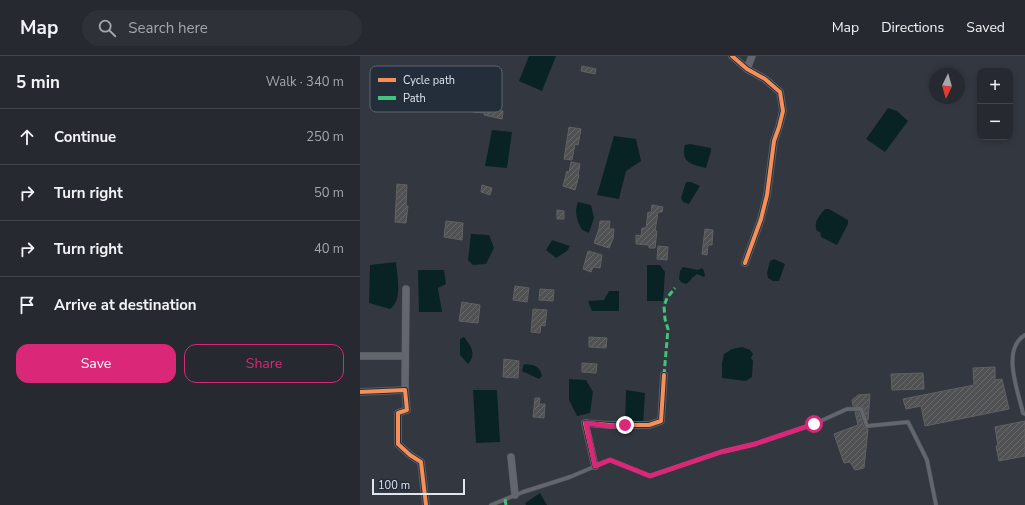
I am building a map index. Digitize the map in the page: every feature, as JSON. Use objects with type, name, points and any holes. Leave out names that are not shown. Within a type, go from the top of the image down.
[{"type":"street","points":[[732,56],[747,69],[765,79],[780,92],[783,111],[774,141],[767,196],[761,219],[745,263]]},
{"type":"street","points":[[747,69],[752,56]]},
{"type":"street","points":[[406,289],[405,390],[407,410],[398,413],[398,444],[410,455],[421,462],[426,505]]},
{"type":"street","points":[[360,356],[405,356]]},
{"type":"street","points":[[595,466],[586,423],[609,426],[649,425],[661,421],[664,375]]},
{"type":"street","points":[[360,392],[405,390]]},
{"type":"street","points":[[511,457],[515,495]]},
{"type":"lane","points":[[1025,335],[1018,340],[1012,357],[1023,412],[1025,414]]},
{"type":"lane","points":[[491,505],[515,495],[570,477],[610,460],[650,476],[721,452],[755,444],[782,435],[814,424],[847,409],[861,409],[866,426],[908,422],[928,460],[936,505]]},
{"type":"shaded area","points":[[529,56],[556,56],[542,91],[519,81]]},
{"type":"shaded area","points":[[888,108],[897,111],[908,121],[885,152],[866,139]]},
{"type":"shaded area","points":[[492,130],[512,132],[507,168],[485,166]]},
{"type":"shaded area","points":[[614,136],[636,139],[641,161],[626,171],[619,199],[597,195]]},
{"type":"shaded area","points":[[690,144],[711,148],[706,168],[696,166],[688,162],[686,159],[684,155],[685,145]]},
{"type":"shaded area","points":[[686,182],[691,182],[700,186],[689,204],[683,202],[681,198]]},
{"type":"shaded area","points":[[578,202],[591,205],[594,218],[589,233],[582,230],[577,220],[576,209]]},
{"type":"shaded area","points":[[825,209],[829,209],[848,220],[848,224],[837,245],[821,237],[820,232],[817,231],[816,228],[816,222]]},
{"type":"shaded area","points":[[471,234],[489,235],[494,248],[486,264],[473,265],[468,260]]},
{"type":"shaded area","points":[[552,240],[570,246],[567,251],[556,258],[546,250]]},
{"type":"shaded area","points":[[774,259],[785,264],[779,281],[773,281],[768,278],[767,273],[770,261]]},
{"type":"shaded area","points":[[396,262],[398,294],[394,305],[390,309],[369,303],[370,265]]},
{"type":"shaded area","points":[[647,265],[660,265],[665,272],[663,301],[647,301]]},
{"type":"shaded area","points":[[683,267],[698,270],[702,268],[705,276],[704,277],[697,274],[686,284],[681,282],[679,279],[680,271]]},
{"type":"shaded area","points":[[418,270],[444,270],[446,284],[438,288],[442,312],[419,312]]},
{"type":"shaded area","points":[[609,291],[619,291],[619,311],[592,311],[588,301],[604,300]]},
{"type":"shaded area","points":[[464,337],[473,353],[468,364],[460,355],[460,339]]},
{"type":"shaded area","points":[[742,347],[750,350],[753,354],[751,358],[753,361],[752,377],[746,381],[722,378],[722,363],[724,354],[732,349]]},
{"type":"shaded area","points":[[524,364],[533,365],[538,368],[542,376],[539,379],[522,371]]},
{"type":"shaded area","points":[[569,379],[586,380],[593,392],[590,413],[577,416],[569,400]]},
{"type":"shaded area","points":[[473,390],[497,390],[500,442],[476,443]]},
{"type":"shaded area","points":[[626,390],[645,393],[643,425],[625,425]]},
{"type":"shaded area","points":[[540,493],[547,505],[526,505],[525,503]]},
{"type":"building","points":[[582,66],[596,69],[595,74],[581,71]]},
{"type":"building","points":[[503,111],[502,119],[484,115],[485,113],[473,112]]},
{"type":"building","points":[[569,127],[581,129],[578,145],[575,144],[572,160],[564,159]]},
{"type":"building","points":[[571,162],[580,164],[575,190],[563,186],[567,171],[569,172]]},
{"type":"building","points":[[397,184],[407,185],[406,206],[408,206],[406,223],[395,222]]},
{"type":"building","points":[[482,185],[492,188],[490,195],[481,192]]},
{"type":"building","points":[[652,205],[663,207],[662,212],[658,212],[655,231],[657,231],[655,248],[649,248],[649,245],[636,244],[636,235],[641,236],[642,228],[646,228],[648,212],[651,213]]},
{"type":"building","points":[[557,210],[564,211],[564,219],[557,219]]},
{"type":"building","points":[[446,221],[463,223],[462,240],[444,237]]},
{"type":"building","points":[[600,221],[610,221],[609,229],[614,229],[613,239],[609,248],[594,243]]},
{"type":"building","points":[[705,229],[713,230],[712,245],[708,245],[707,255],[702,254]]},
{"type":"building","points":[[658,246],[668,247],[667,260],[657,259]]},
{"type":"building","points":[[588,251],[602,255],[600,268],[593,267],[591,272],[583,269]]},
{"type":"building","points":[[515,286],[529,288],[527,302],[513,300]]},
{"type":"building","points":[[540,289],[554,290],[553,301],[539,300]]},
{"type":"building","points":[[462,302],[480,305],[478,323],[459,321]]},
{"type":"building","points":[[533,309],[547,310],[545,326],[541,325],[540,333],[531,332]]},
{"type":"building","points":[[589,337],[607,338],[606,348],[589,347]]},
{"type":"building","points":[[504,359],[519,361],[518,378],[503,377]]},
{"type":"building","points":[[582,363],[597,364],[596,373],[582,372]]},
{"type":"building","points":[[995,367],[995,380],[1002,379],[1009,409],[925,426],[921,406],[906,409],[903,399],[974,385],[973,368]]},
{"type":"building","points":[[923,373],[924,389],[892,390],[891,374]]},
{"type":"building","points":[[870,394],[868,420],[863,407],[853,406],[852,400],[858,395]]},
{"type":"building","points":[[535,398],[540,398],[539,404],[545,404],[544,418],[533,417]]},
{"type":"building","points":[[855,412],[859,412],[864,427],[868,429],[864,468],[855,470],[850,462],[844,463],[834,434],[858,425]]},
{"type":"building","points":[[1025,421],[1025,456],[999,461],[996,446],[998,446],[995,427]]},
{"type":"marked path","points":[[664,375],[668,329],[665,319],[664,306],[667,298],[675,288]]},
{"type":"marked path","points":[[505,499],[506,505]]},
{"type":"cycle path","points":[[732,56],[747,69],[765,79],[780,92],[783,111],[774,141],[767,195],[761,219],[745,263]]},
{"type":"cycle path","points":[[595,466],[585,423],[609,425],[649,425],[661,421],[664,375]]},
{"type":"cycle path","points":[[360,392],[405,390],[407,410],[398,413],[398,444],[410,455],[421,462],[426,505]]},
{"type":"route","points":[[625,425],[609,426],[586,423],[595,466],[610,460],[650,476],[721,452],[755,444],[814,424]]}]
